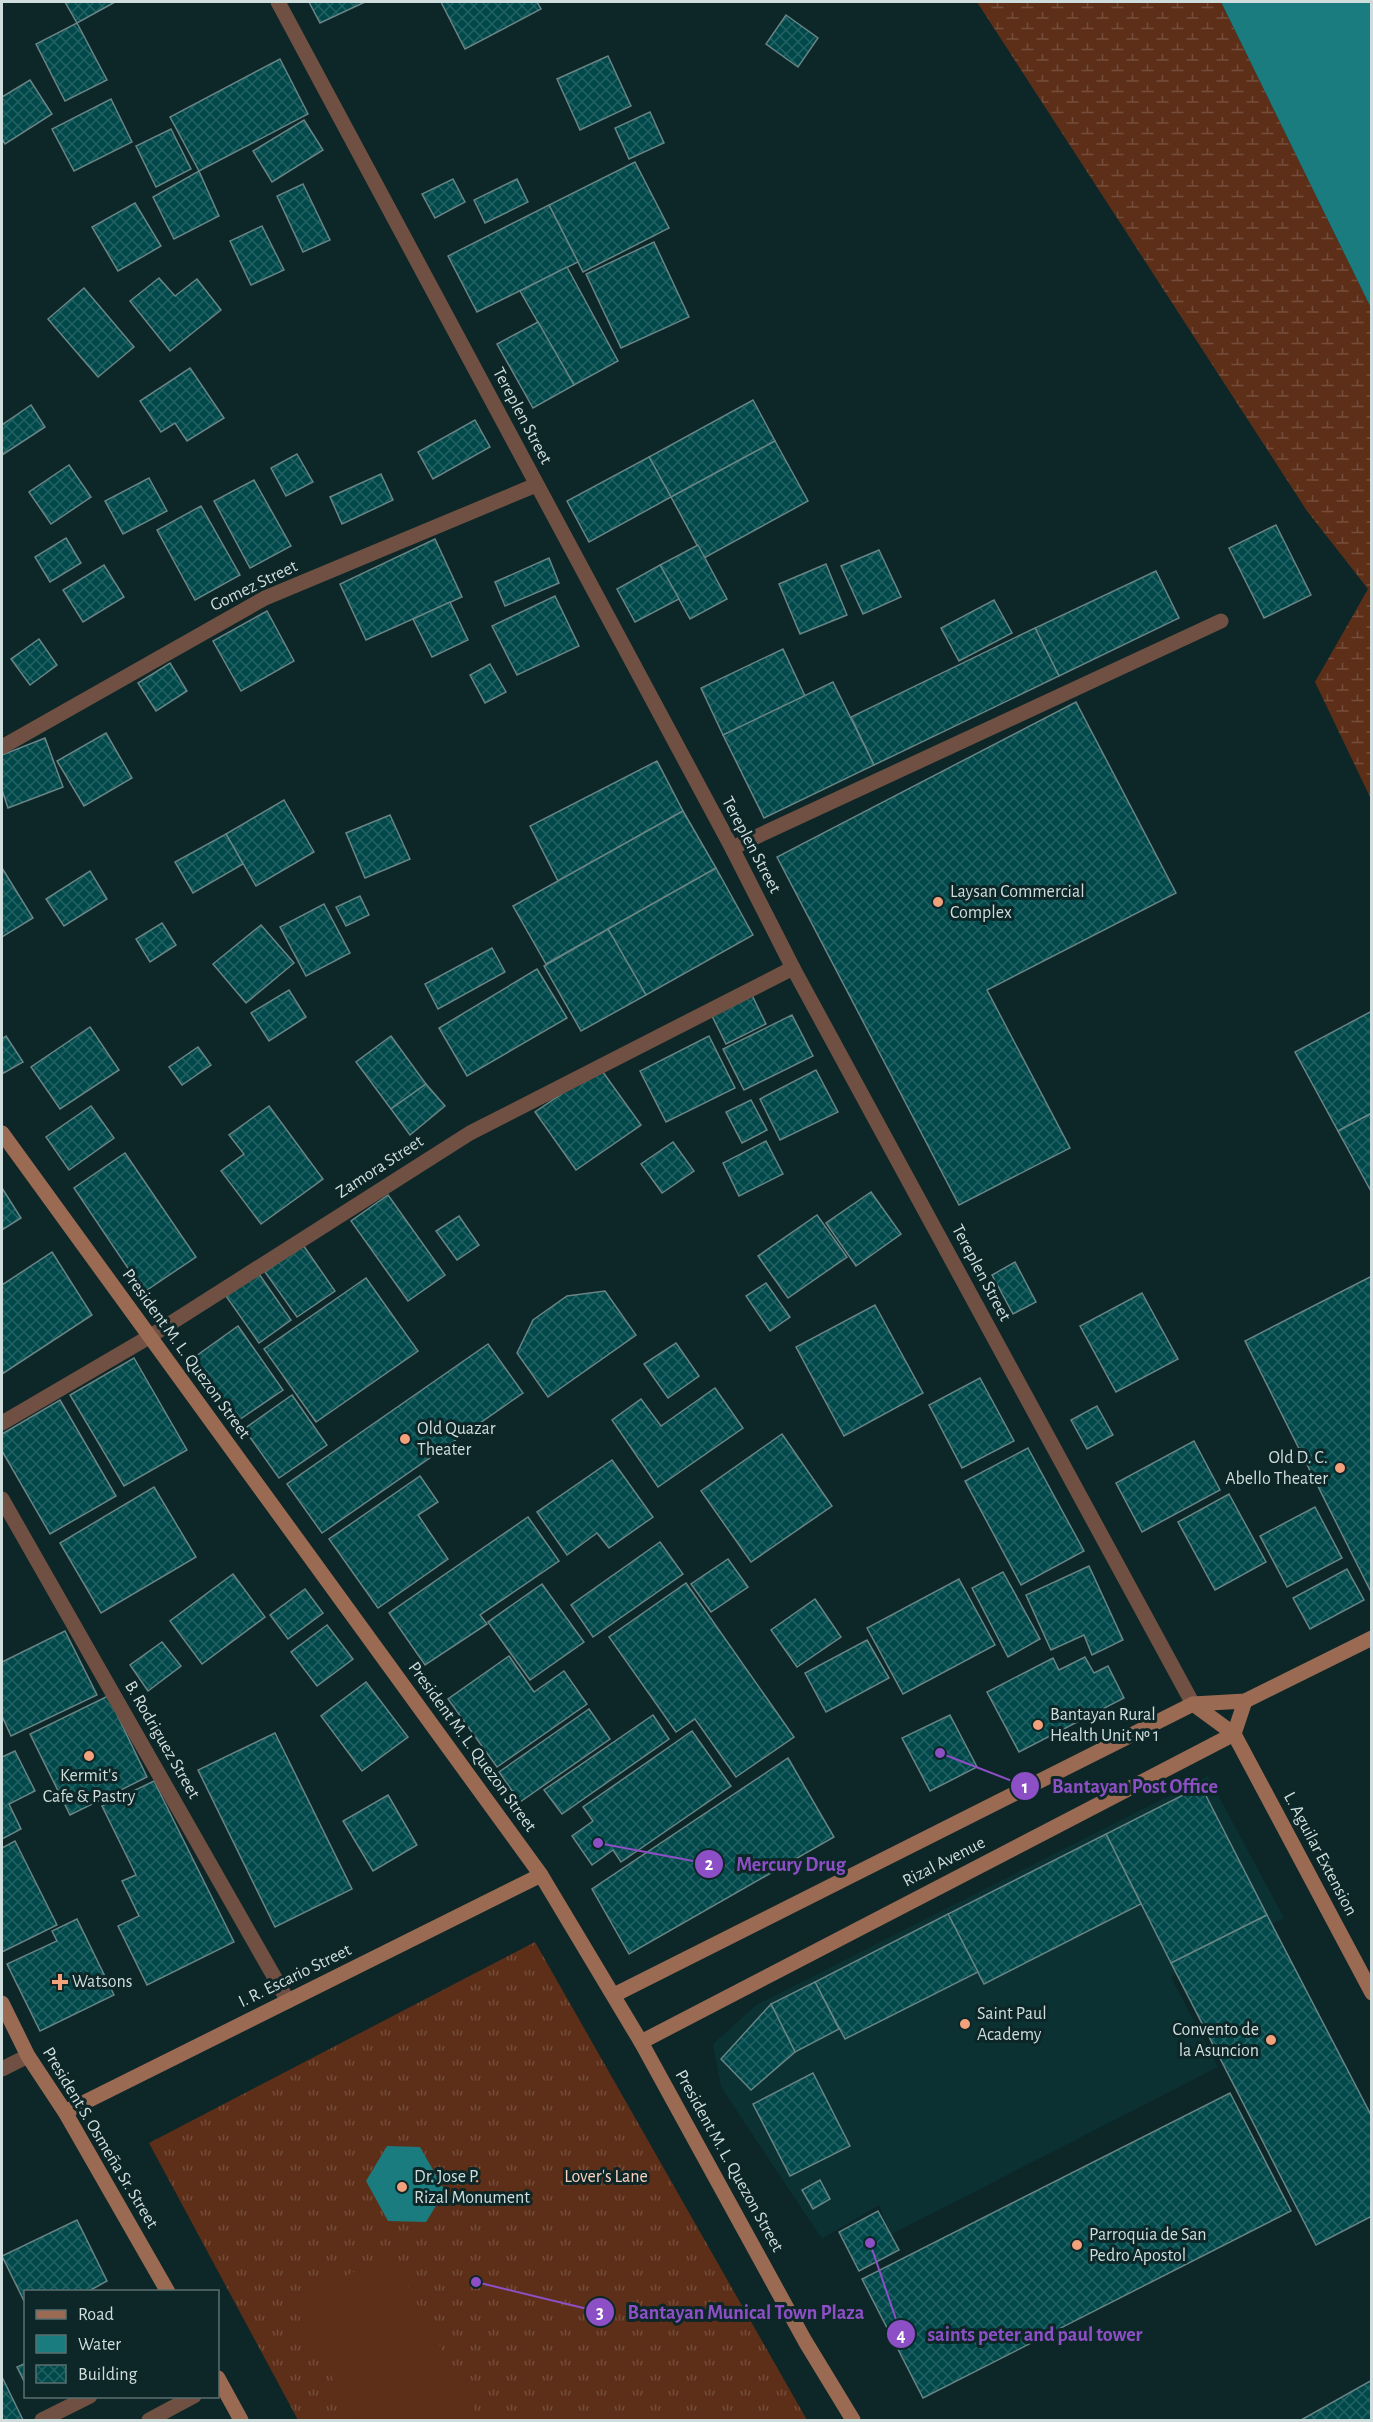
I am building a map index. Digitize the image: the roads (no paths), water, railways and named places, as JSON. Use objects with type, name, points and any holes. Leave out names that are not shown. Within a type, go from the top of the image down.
[{"type":"main road","name":"President M. L. Quezon Street","points":[[2,1133],[541,1875],[641,2042],[806,2341],[853,2421]]},
{"type":"main road","name":"Rizal Avenue","points":[[614,1995],[1193,1704],[1245,1701],[1371,1638]]},
{"type":"main road","points":[[1193,1704],[1234,1734],[1245,1701]]},
{"type":"main road","name":"Rizal Avenue","points":[[641,2042],[1234,1734]]},
{"type":"main road","name":"L. Aguilar Extension","points":[[1234,1734],[1371,1993]]},
{"type":"main road","name":"I. R. Escario Street","points":[[65,2112],[541,1875]]},
{"type":"main road","name":"President S. Osmeña Sr. Street","points":[[2,2003],[28,2056],[65,2112],[167,2290]]},
{"type":"main road","points":[[219,2383],[241,2421]]},
{"type":"street","name":"Tereplen Street","points":[[278,2],[732,848],[793,968],[1193,1704]]},
{"type":"street","name":"Gomez Street","points":[[2,747],[265,598],[536,485]]},
{"type":"street","points":[[732,848],[1221,621]]},
{"type":"street","name":"Zamora Street","points":[[2,1423],[149,1337],[470,1132],[793,968]]},
{"type":"street","name":"B. Rodriguez Street","points":[[2,1498],[288,2001]]},
{"type":"street","points":[[2,2069],[28,2056]]},
{"type":"street","points":[[42,2421],[88,2398]]},
{"type":"street","points":[[149,2421],[192,2398]]},
{"type":"water","points":[[1221,2],[1371,2],[1371,308]]},
{"type":"water","points":[[387,2146],[420,2147],[445,2191],[426,2222],[388,2221],[366,2181]]},
{"type":"place","name":"Laysan Commercial Complex","points":[[938,902]]},
{"type":"place","name":"Old Quazar Theater","points":[[405,1439]]},
{"type":"place","name":"Old D. C. Abello Theater","points":[[1340,1468]]},
{"type":"place","name":"Bantayan Rural Health Unit № 1","points":[[1038,1725]]},
{"type":"place","name":"Bantayan Post Office","points":[[940,1753]]},
{"type":"place","name":"Kermit's Cafe & Pastry","points":[[89,1756]]},
{"type":"place","name":"Mercury Drug","points":[[598,1843]]},
{"type":"place","name":"Watsons","points":[[60,1982]]},
{"type":"place","name":"Saint Paul Academy","points":[[965,2024]]},
{"type":"place","name":"Convento de la Asuncion","points":[[1271,2040]]},
{"type":"place","name":"Dr. Jose P. Rizal Monument","points":[[402,2187]]},
{"type":"place","name":"saints peter and paul tower","points":[[870,2243]]},
{"type":"place","name":"Parroquia de San Pedro Apostol","points":[[1077,2245]]},
{"type":"place","name":"Bantayan Munical Town Plaza","points":[[476,2282]]},
{"type":"park label","name":"Lover's Lane","points":[[606,2177]]}]
